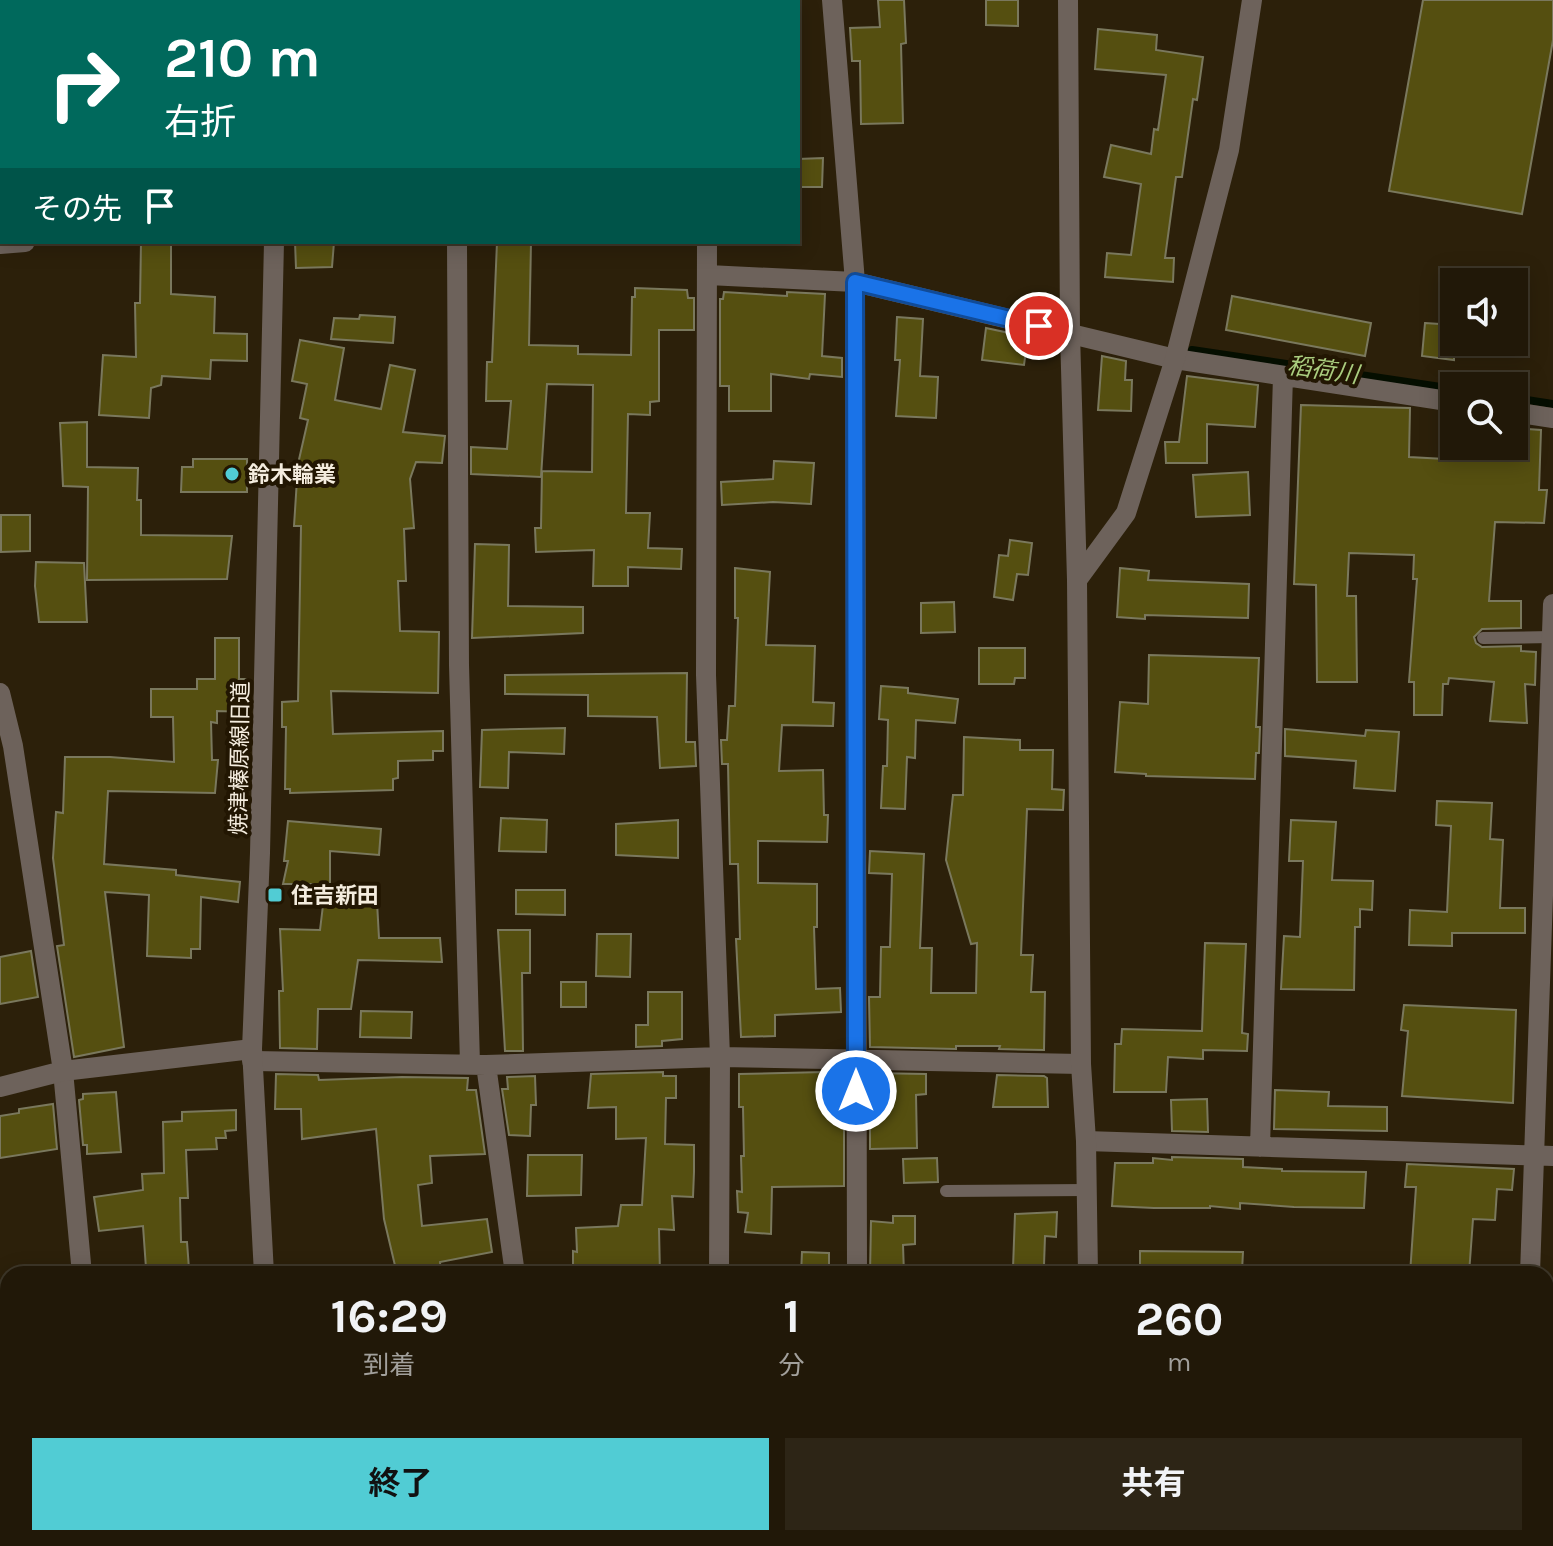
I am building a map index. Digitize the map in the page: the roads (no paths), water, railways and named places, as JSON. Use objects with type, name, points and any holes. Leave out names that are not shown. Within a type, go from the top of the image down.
[{"type":"street","points":[[832,0],[855,282],[857,1266]]},
{"type":"street","points":[[1068,0],[1081,1064],[1088,1266]]},
{"type":"street","points":[[1077,580],[1126,513],[1175,359],[1229,150],[1252,0]]},
{"type":"street","name":"焼津榛原線旧道","points":[[264,1266],[252,1055],[260,853],[274,244]]},
{"type":"street","points":[[457,244],[459,665],[478,1065],[514,1266]]},
{"type":"street","points":[[707,244],[706,675],[720,1057],[719,1266]]},
{"type":"street","points":[[708,275],[855,282],[1175,359],[1440,400]]},
{"type":"street","points":[[1260,1147],[1283,376]]},
{"type":"street","points":[[1528,414],[1553,418]]},
{"type":"street","points":[[1531,1266],[1543,1156],[1553,604]]},
{"type":"street","points":[[0,693],[13,746],[63,1071],[81,1266]]},
{"type":"street","points":[[0,1087],[63,1071],[252,1055],[478,1065],[720,1057],[1081,1064]]},
{"type":"street","points":[[1086,1141],[1543,1156]]},
{"type":"lane","points":[[1483,638],[1552,637]]},
{"type":"lane","points":[[946,1191],[1087,1190]]},
{"type":"waterway","name":"稻荷川","points":[[1192,350],[1440,387]]},
{"type":"waterway","name":"稻荷川","points":[[1528,400],[1553,404]]},
{"type":"place","name":"鈴木輪業","points":[[232,474]]},
{"type":"place","name":"住吉新田","points":[[275,895]]}]
